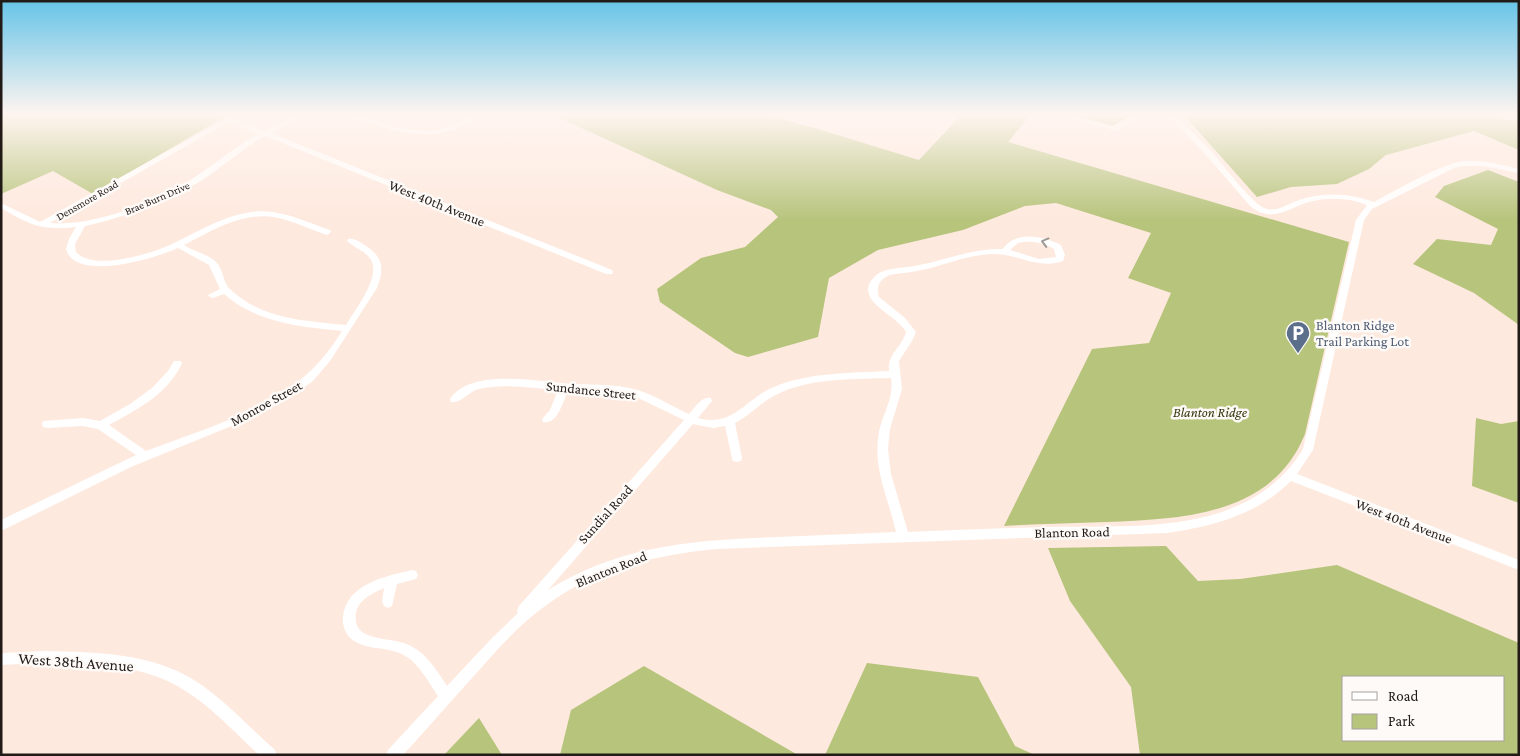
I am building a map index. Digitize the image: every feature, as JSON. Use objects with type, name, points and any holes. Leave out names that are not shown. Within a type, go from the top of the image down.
[{"type":"street","name":"Densmore Road","points":[[41,225],[176,149]]},
{"type":"street","name":"Brae Burn Drive","points":[[41,225],[53,227],[82,224],[122,213],[181,188],[211,170],[238,149]]},
{"type":"street","name":"West 40th Avenue","points":[[303,149],[609,272]]},
{"type":"street","points":[[1205,149],[1252,204],[1261,210],[1276,212],[1304,200],[1329,197],[1351,198],[1373,204],[1457,164],[1490,164],[1519,171]]},
{"type":"street","name":"Blanton Road","points":[[393,755],[507,630],[546,598],[563,588],[612,566],[653,552],[681,546],[716,544],[1118,532],[1186,525],[1242,510],[1270,494],[1290,476],[1302,460],[1312,439],[1354,241],[1364,211],[1373,204]]},
{"type":"street","points":[[1,205],[41,225]]},
{"type":"street","points":[[82,224],[70,244],[70,252],[77,258],[89,263],[104,264],[131,260],[179,245],[226,221],[264,213],[285,216],[327,232]]},
{"type":"street","points":[[903,537],[882,457],[885,420],[897,384],[895,357],[906,346],[911,332],[904,320],[876,301],[872,289],[878,278],[886,273],[914,269],[975,253],[1005,252],[1047,262],[1060,259],[1061,255],[1058,247],[1036,240],[1011,243],[1005,252]]},
{"type":"street","name":"Monroe Street","points":[[1,526],[145,456],[223,426],[285,395],[309,379],[320,367],[347,328],[373,288],[378,276],[378,264],[372,253],[350,241]]},
{"type":"street","points":[[179,245],[193,255],[212,263],[217,269],[221,286],[225,290],[239,301],[272,319],[347,328]]},
{"type":"street","points":[[213,296],[225,290]]},
{"type":"street","points":[[101,425],[155,392],[174,372],[177,364]]},
{"type":"street","name":"Sundance Street","points":[[455,400],[468,389],[491,383],[634,392],[690,419],[712,424],[729,421],[741,416],[779,389],[823,380],[895,374]]},
{"type":"street","points":[[547,419],[554,412],[564,387]]},
{"type":"street","name":"Sundial Road","points":[[507,630],[576,548],[707,401]]},
{"type":"street","points":[[729,421],[737,458]]},
{"type":"street","points":[[47,424],[83,422],[101,425],[145,456]]},
{"type":"street","name":"West 40th Avenue","points":[[1290,476],[1519,565]]},
{"type":"street","points":[[412,575],[367,590],[358,598],[350,613],[349,619],[352,632],[369,642],[393,645],[413,654],[427,669],[446,696]]},
{"type":"street","points":[[388,602],[390,581]]},
{"type":"street","name":"West 38th Avenue","points":[[1,659],[72,658],[120,662],[146,667],[170,675],[189,685],[270,755]]},
{"type":"green space","points":[[1,149],[169,149],[93,194],[53,171],[1,194]]},
{"type":"green space","name":"Blanton Ridge","points":[[628,149],[884,149],[919,160],[929,149],[1033,149],[1349,242],[1305,434],[1290,461],[1271,482],[1247,497],[1221,508],[1164,519],[1004,526],[1092,349],[1149,343],[1171,293],[1128,278],[1151,233],[1056,203],[1025,206],[963,230],[878,250],[829,278],[818,337],[748,357],[735,353],[660,302],[657,289],[701,258],[745,247],[778,217],[771,210],[717,190]]},
{"type":"green space","points":[[1214,149],[1407,149],[1386,155],[1369,169],[1337,184],[1291,187],[1257,197]]},
{"type":"green space","points":[[1488,170],[1519,182],[1519,325],[1474,293],[1413,264],[1437,239],[1491,245],[1498,229],[1435,197],[1444,186]]},
{"type":"green space","points":[[1476,418],[1501,424],[1519,421],[1519,503],[1472,486]]},
{"type":"green space","points":[[1166,546],[1198,581],[1240,579],[1337,565],[1519,643],[1519,755],[1140,755],[1131,687],[1070,601],[1048,548]]},
{"type":"green space","points":[[867,663],[978,677],[1015,746],[1035,755],[825,755]]},
{"type":"green space","points":[[644,666],[798,755],[560,755],[571,710]]},
{"type":"green space","points":[[479,718],[502,755],[444,755]]},
{"type":"place","name":"Blanton Ridge Trail Parking Lot","points":[[1298,354]]}]
